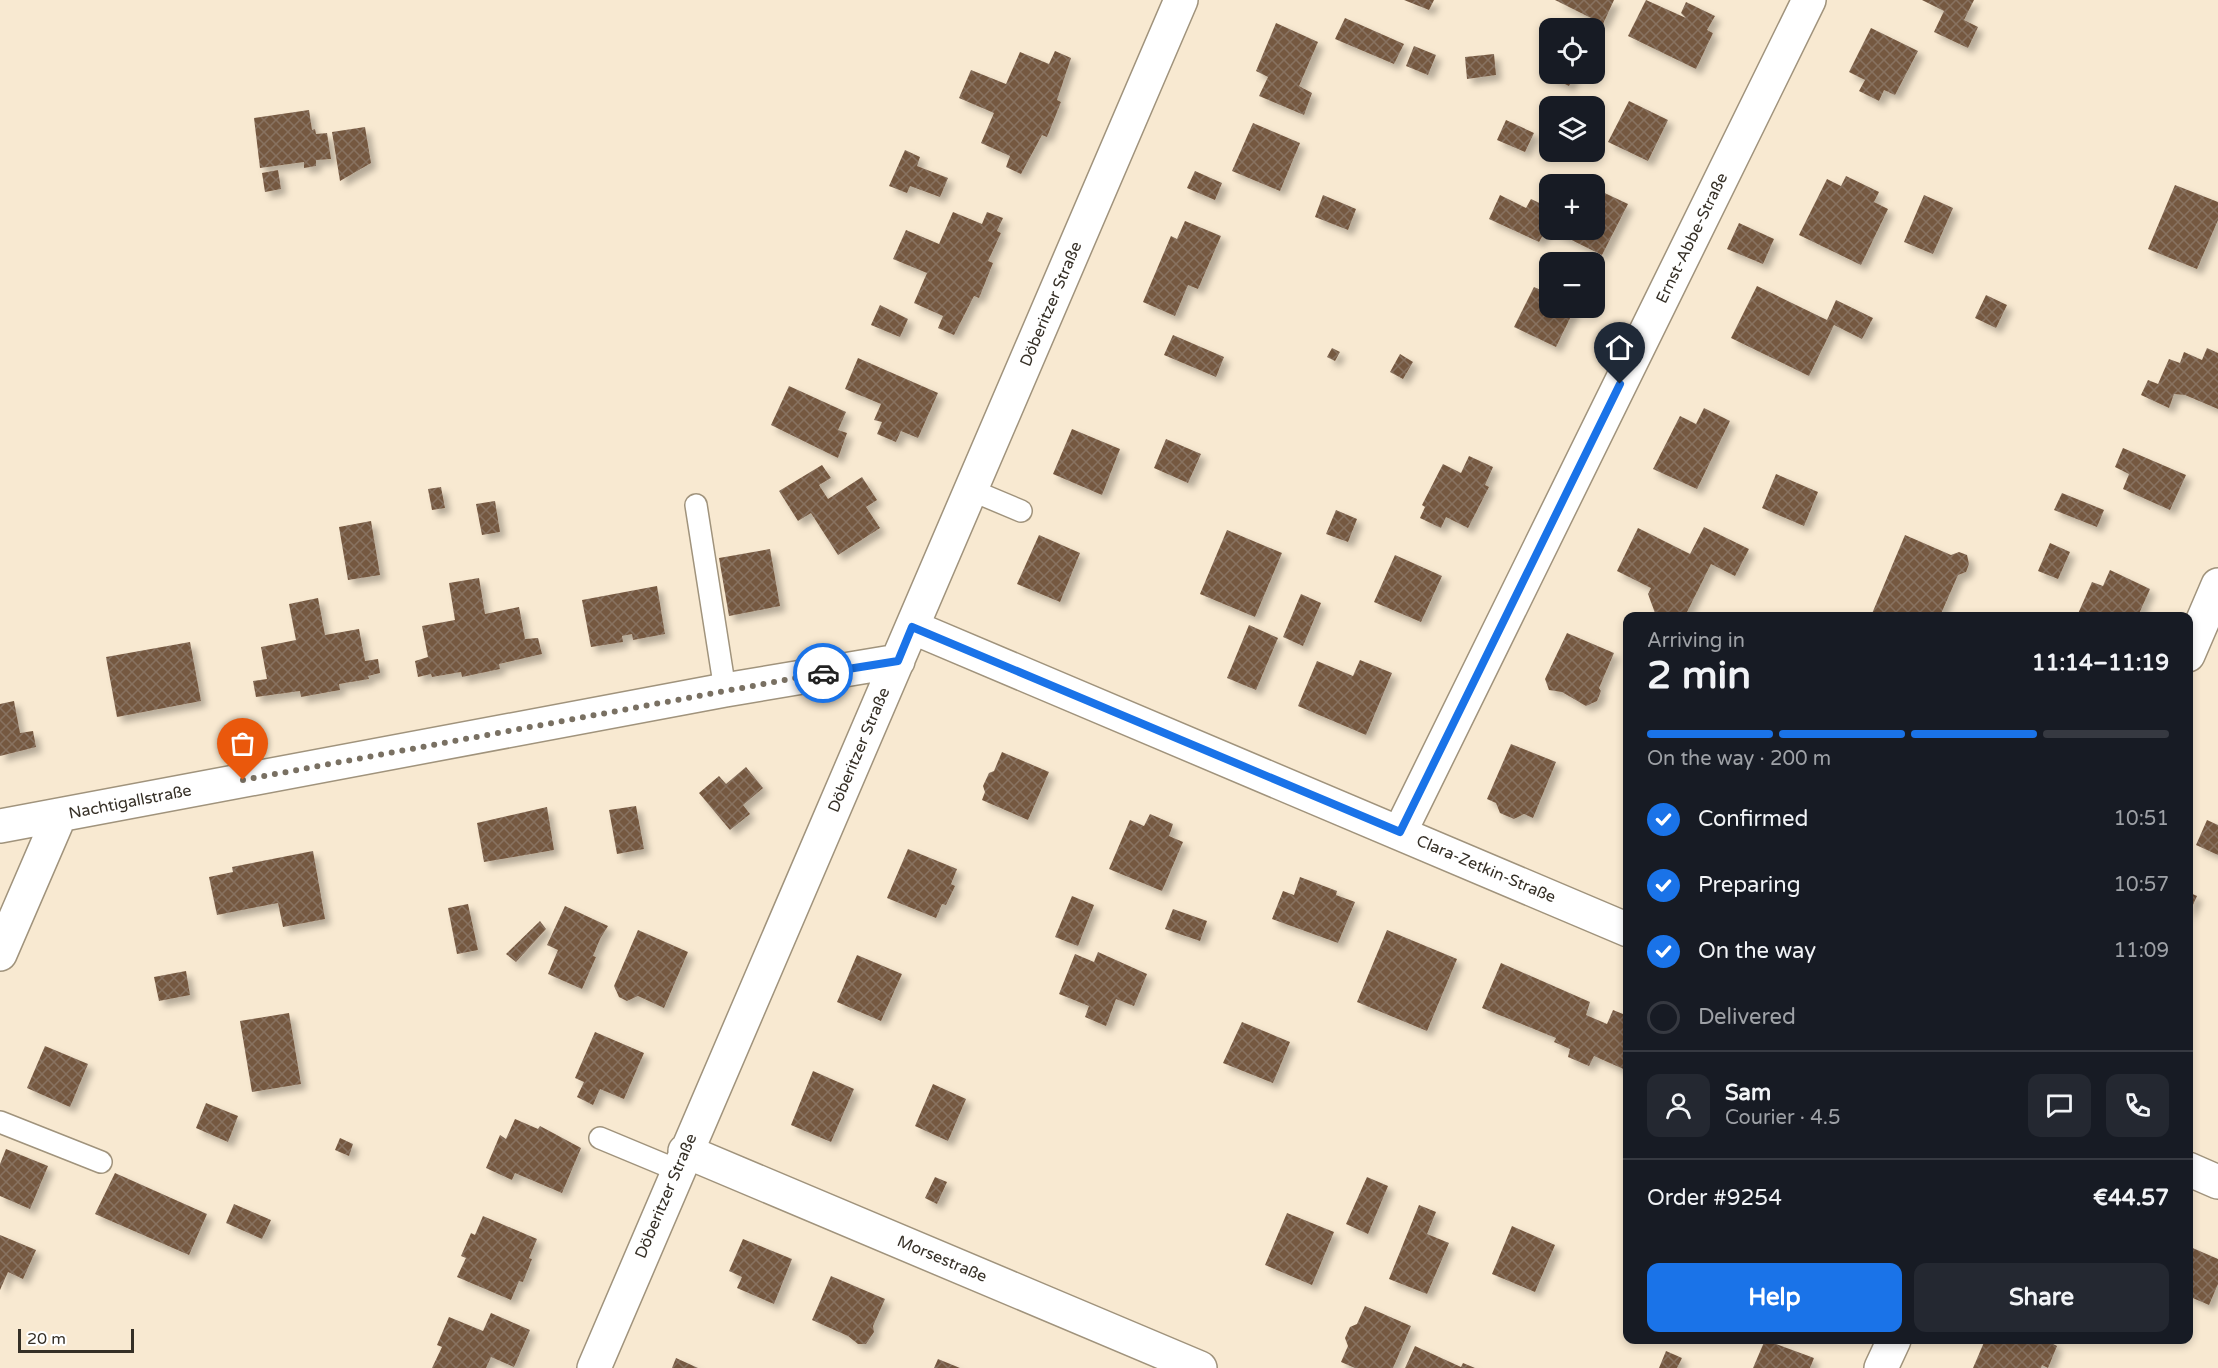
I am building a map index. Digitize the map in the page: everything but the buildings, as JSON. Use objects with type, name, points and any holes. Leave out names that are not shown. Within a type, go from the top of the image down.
[{"type":"street","name":"Döberitzer Straße","points":[[594,1368],[681,1160],[1181,0]]},
{"type":"street","name":"Ernst-Abbe-Straße","points":[[1400,832],[1809,0]]},
{"type":"street","points":[[2193,643],[2218,585]]},
{"type":"street","name":"Clara-Zetkin-Straße","points":[[912,627],[1623,928]]},
{"type":"street","name":"Nachtigallstraße","points":[[0,826],[725,690],[898,661]]},
{"type":"street","points":[[0,954],[60,815]]},
{"type":"street","name":"Morsestraße","points":[[681,1160],[1200,1368]]},
{"type":"street","points":[[2193,1171],[2218,1182]]},
{"type":"lane","points":[[971,490],[1021,511]]},
{"type":"lane","points":[[696,505],[725,690]]},
{"type":"lane","points":[[0,1122],[101,1162]]},
{"type":"lane","points":[[600,1138],[681,1160]]},
{"type":"way so far","points":[[243,780],[823,673]]},
{"type":"route","points":[[823,673],[898,661],[912,627],[1400,832],[1620,384]]}]
